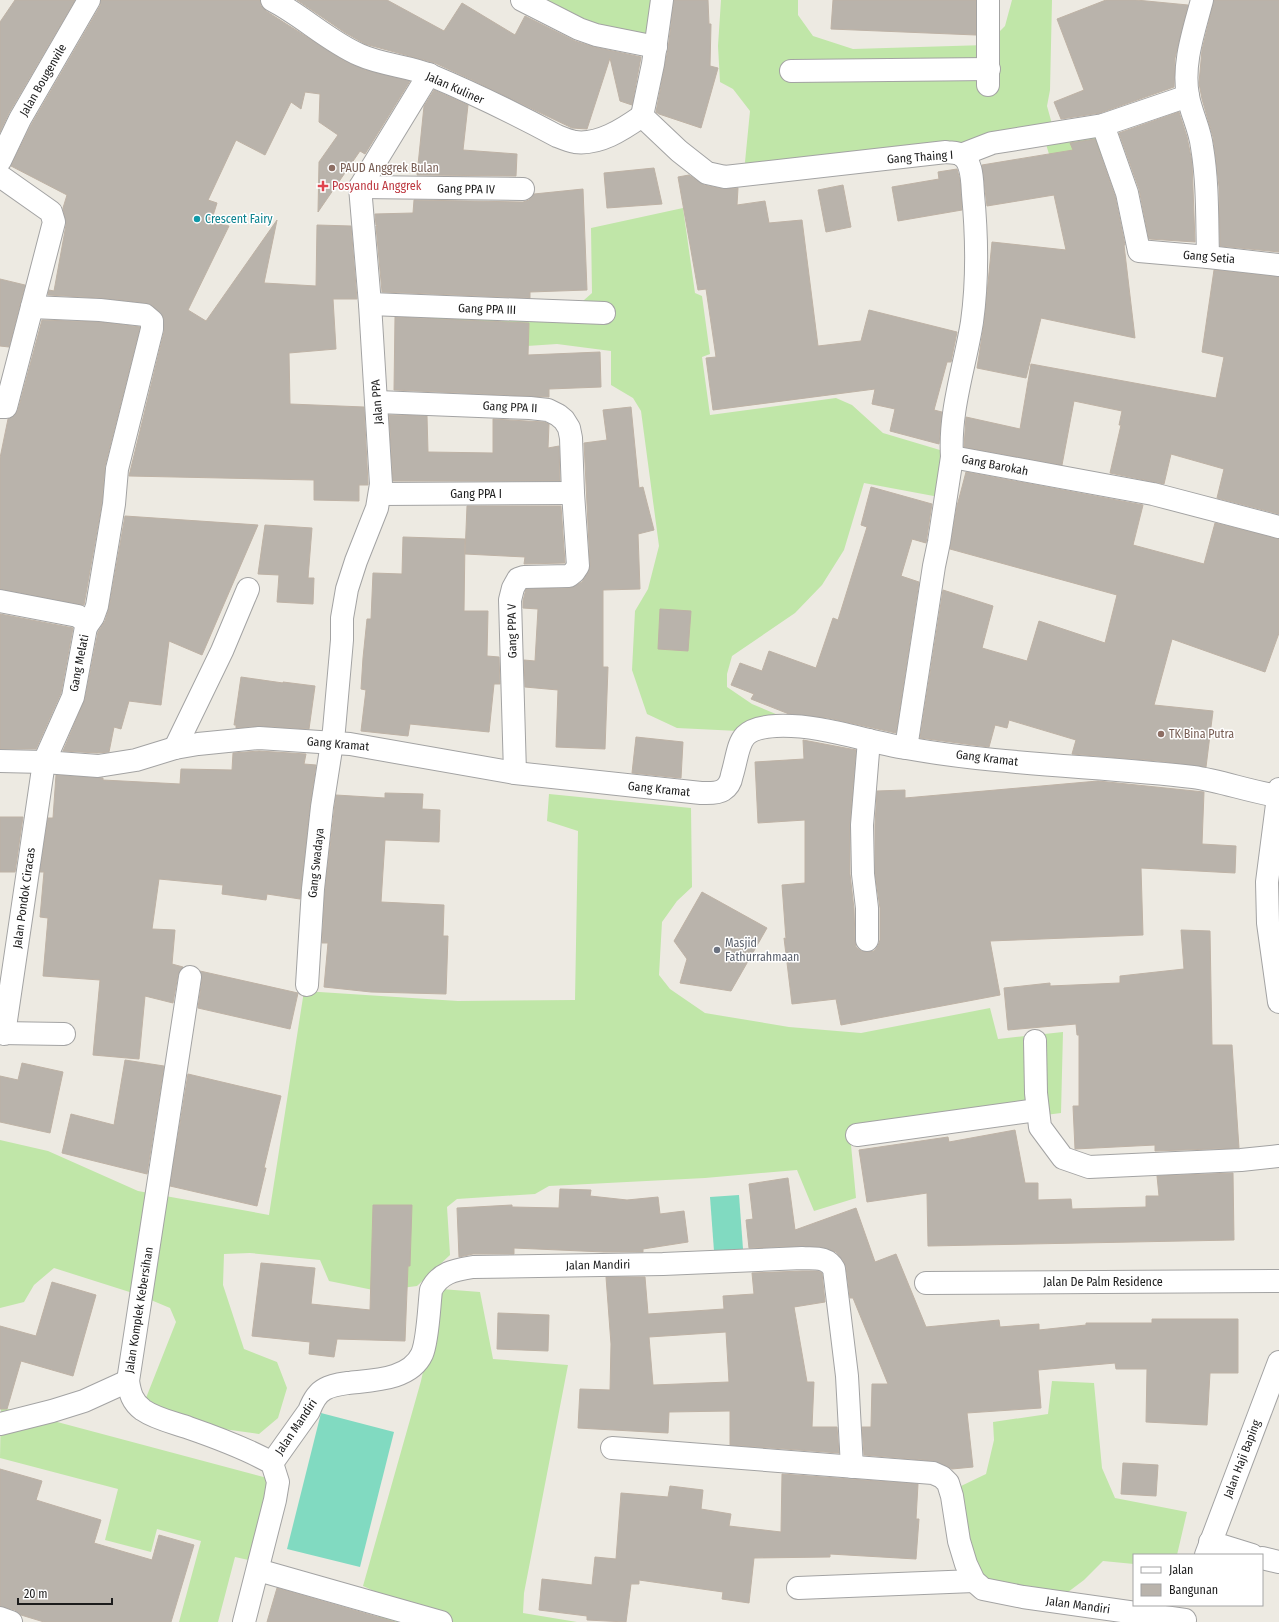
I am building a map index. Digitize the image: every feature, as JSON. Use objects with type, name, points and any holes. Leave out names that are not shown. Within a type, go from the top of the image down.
[{"type":"street","name":"Jalan Bougenvile","points":[[0,161],[20,119],[89,0]]},
{"type":"street","name":"Jalan Kuliner","points":[[272,0],[288,8],[329,38],[360,56],[392,66],[429,74],[556,136],[574,142],[587,142],[602,138],[625,128],[642,116]]},
{"type":"street","points":[[522,0],[566,23],[590,33],[656,47]]},
{"type":"street","points":[[642,116],[656,47],[662,0]]},
{"type":"street","points":[[790,71],[988,77],[988,0]]},
{"type":"street","points":[[1202,0],[1189,48],[1187,72],[1188,96],[1198,126],[1206,180],[1208,257]]},
{"type":"street","points":[[360,187],[429,74]]},
{"type":"street","points":[[961,155],[992,143],[1103,124],[1188,96]]},
{"type":"street","name":"Gang Thaing I","points":[[642,116],[679,151],[707,173],[725,177],[946,152],[961,155],[966,160],[970,170],[976,220],[977,265],[972,322],[956,402],[951,443],[952,457]]},
{"type":"street","name":"Gang Setia","points":[[1103,124],[1127,193],[1139,251],[1279,265]]},
{"type":"street","points":[[0,176],[46,208],[53,216],[53,227],[6,407],[0,407]]},
{"type":"street","name":"Gang PPA IV","points":[[360,187],[523,189]]},
{"type":"street","name":"Jalan PPA","points":[[332,742],[342,640],[342,618],[347,589],[356,561],[378,508],[380,494],[377,402],[360,187]]},
{"type":"street","name":"Gang PPA III","points":[[370,304],[604,313]]},
{"type":"street","points":[[32,307],[100,310],[145,315],[152,321],[152,329],[117,469],[114,504],[97,606],[93,617],[86,627]]},
{"type":"street","name":"Gang PPA II","points":[[377,402],[548,410],[564,420],[569,428],[571,438],[573,494]]},
{"type":"street","name":"Gang Barokah","points":[[906,748],[952,457],[1153,494],[1279,527]]},
{"type":"street","name":"Gang PPA I","points":[[380,494],[573,494]]},
{"type":"street","name":"Gang PPA V","points":[[515,774],[510,600],[513,588],[518,579],[524,577],[569,576],[578,566],[573,494]]},
{"type":"street","points":[[175,748],[222,651],[248,589]]},
{"type":"street","name":"Gang Melati","points":[[0,601],[78,616],[84,621],[86,627],[73,697],[44,762]]},
{"type":"street","name":"Gang Kramat","points":[[0,761],[105,766],[136,760],[175,748],[198,744],[259,738],[332,742],[372,747],[515,774],[660,790],[714,793],[722,791],[728,786],[742,738],[750,732],[776,726],[795,726],[827,730],[906,748],[1018,762],[1194,778],[1278,793]]},
{"type":"street","points":[[867,940],[867,908],[863,874],[862,825],[869,740]]},
{"type":"street","name":"Gang Swadaya","points":[[307,985],[313,890],[322,806],[332,742]]},
{"type":"street","name":"Jalan Pondok Ciracas","points":[[44,762],[2,1034],[64,1034]]},
{"type":"street","points":[[1278,793],[1273,884],[1268,923],[1279,1002]]},
{"type":"street","name":"Jalan Komplek Kebersihan","points":[[190,977],[128,1381],[131,1398],[143,1410],[226,1441],[272,1463]]},
{"type":"street","points":[[1034,1041],[1040,1127],[1063,1158],[1090,1167],[1241,1160],[1279,1156]]},
{"type":"street","points":[[857,1135],[1038,1110]]},
{"type":"street","name":"Jalan Mandiri","points":[[272,1463],[309,1411],[320,1392],[325,1388],[386,1378],[399,1374],[416,1364],[425,1345],[431,1290],[435,1283],[443,1275],[454,1270],[473,1267],[663,1264],[802,1258],[823,1259],[830,1263],[834,1274],[847,1376],[852,1467]]},
{"type":"street","name":"Jalan De Palm Residence","points":[[926,1283],[1279,1281]]},
{"type":"street","name":"Jalan Haji Baping","points":[[1208,1548],[1279,1362]]},
{"type":"street","points":[[0,1424],[84,1401],[128,1381]]},
{"type":"street","points":[[612,1448],[933,1473],[942,1477],[948,1483],[952,1496],[959,1541],[966,1564],[974,1581],[798,1588]]},
{"type":"street","points":[[244,1622],[275,1500],[278,1482],[272,1463]]},
{"type":"street","points":[[1208,1548],[1246,1554]]},
{"type":"street","points":[[1263,1558],[1279,1562]]},
{"type":"street","points":[[258,1570],[441,1622]]},
{"type":"street","name":"Jalan Mandiri","points":[[974,1581],[983,1589],[1016,1596],[1186,1616]]},
{"type":"street","points":[[0,1618],[11,1622]]},
{"type":"green space","points":[[530,0],[657,0],[650,42],[585,28]]},
{"type":"green space","points":[[721,0],[798,0],[798,15],[813,36],[853,49],[986,45],[1005,26],[1012,0],[1052,0],[1050,90],[1047,106],[1055,135],[1099,133],[1107,153],[1053,167],[1045,141],[750,177],[745,162],[750,111],[733,89],[720,82],[718,46]]},
{"type":"green space","points":[[683,208],[695,293],[702,296],[710,354],[702,357],[710,415],[836,398],[852,405],[883,433],[950,453],[939,497],[864,483],[844,550],[822,585],[795,613],[732,656],[727,674],[727,687],[752,704],[783,717],[778,733],[677,728],[647,714],[632,670],[635,611],[648,589],[659,546],[641,411],[633,398],[611,385],[611,351],[557,344],[483,349],[431,338],[430,318],[567,315],[592,293],[591,228]]},
{"type":"green space","points":[[549,794],[691,808],[692,887],[677,901],[662,922],[659,975],[670,989],[705,1013],[789,1027],[861,1033],[990,1008],[998,1039],[1063,1032],[1061,1113],[905,1133],[851,1145],[856,1198],[814,1211],[797,1170],[705,1178],[549,1186],[535,1194],[457,1199],[447,1207],[450,1255],[417,1286],[378,1291],[329,1281],[320,1260],[250,1253],[224,1254],[223,1285],[244,1349],[277,1362],[287,1388],[278,1418],[259,1434],[194,1425],[144,1403],[176,1322],[170,1308],[139,1295],[54,1268],[34,1285],[24,1302],[0,1308],[0,1140],[48,1151],[138,1191],[269,1215],[304,991],[458,1001],[575,1000],[578,831],[547,821]]},
{"type":"green space","points":[[739,1195],[743,1249],[714,1251],[710,1197]]},
{"type":"green space","points":[[441,1289],[480,1292],[493,1359],[568,1365],[524,1593],[523,1613],[577,1622],[376,1622],[385,1596],[363,1586],[421,1381]]},
{"type":"green space","points":[[1052,1381],[1094,1383],[1102,1468],[1115,1498],[1187,1512],[1177,1554],[1133,1554],[1133,1564],[1103,1561],[1084,1580],[1068,1592],[1052,1598],[977,1585],[970,1563],[961,1486],[986,1474],[994,1440],[993,1422],[1048,1414]]},
{"type":"green space","points":[[1,1407],[275,1480],[253,1561],[235,1557],[218,1622],[179,1622],[201,1541],[157,1529],[151,1552],[105,1540],[118,1489],[0,1458]]},
{"type":"green space","points":[[321,1413],[394,1432],[360,1567],[287,1549]]},
{"type":"building","points":[[15,0],[75,0],[9,113],[0,132],[0,22]]},
{"type":"building","points":[[101,0],[260,0],[261,6],[266,11],[343,60],[365,70],[410,81],[365,154],[360,151],[318,212],[319,162],[338,135],[319,122],[320,94],[305,92],[301,109],[291,102],[265,155],[236,140],[208,200],[217,203],[211,222],[229,226],[188,310],[206,321],[277,220],[264,283],[316,286],[317,225],[351,226],[357,299],[333,299],[336,349],[289,353],[290,404],[364,407],[368,485],[359,485],[359,501],[314,500],[314,480],[129,476],[164,332],[163,316],[153,306],[146,303],[101,298],[48,295],[49,290],[54,291],[66,225],[63,208],[67,195],[11,166],[31,125],[100,6]]},
{"type":"building","points":[[297,0],[387,0],[444,31],[462,3],[515,35],[525,16],[575,41],[594,47],[641,57],[632,105],[620,101],[610,58],[587,129],[572,128],[435,63],[365,44],[344,32]]},
{"type":"building","points":[[674,0],[708,0],[709,24],[711,24],[710,66],[718,68],[701,128],[656,112],[668,49]]},
{"type":"building","points":[[833,0],[976,0],[976,35],[831,29]]},
{"type":"building","points":[[1106,0],[1136,0],[1188,5],[1175,58],[1174,87],[1100,113],[1061,119],[1054,102],[1084,90],[1057,19]]},
{"type":"building","points":[[1214,0],[1279,0],[1279,252],[1220,246],[1219,187],[1216,159],[1213,137],[1199,83],[1202,50]]},
{"type":"building","points":[[434,90],[468,105],[463,150],[517,154],[516,176],[417,175],[424,106]]},
{"type":"building","points":[[1179,112],[1187,137],[1192,162],[1195,242],[1149,239],[1139,189],[1119,133]]},
{"type":"building","points":[[1095,139],[1115,196],[1125,245],[1135,338],[1041,318],[1026,378],[977,368],[984,324],[992,242],[1066,250],[1054,195],[987,206],[982,165],[1073,150],[1070,143]]},
{"type":"building","points":[[654,168],[662,204],[607,208],[604,173]]},
{"type":"building","points":[[957,169],[960,180],[962,210],[898,221],[892,187],[939,179],[938,172]]},
{"type":"building","points":[[689,175],[704,185],[723,189],[738,188],[737,205],[765,201],[769,223],[802,220],[818,346],[861,341],[869,310],[957,332],[951,362],[947,362],[934,410],[942,412],[939,444],[890,431],[895,409],[872,404],[875,389],[713,410],[706,358],[716,357],[706,289],[698,290],[678,177]]},
{"type":"building","points":[[843,185],[851,227],[826,232],[818,190]]},
{"type":"building","points":[[583,189],[587,290],[530,292],[530,298],[382,292],[376,226],[378,226],[376,225],[375,214],[413,213],[414,200],[523,202],[529,200],[534,194]]},
{"type":"building","points":[[1214,270],[1279,277],[1279,514],[1217,498],[1224,469],[1171,454],[1164,484],[1110,473],[1121,425],[1119,425],[1122,411],[1074,401],[1062,465],[964,447],[966,417],[1020,429],[1031,364],[1216,398],[1224,357],[1202,352]]},
{"type":"building","points":[[0,279],[25,285],[9,347],[0,346]]},
{"type":"building","points":[[395,317],[529,323],[528,355],[600,352],[601,387],[549,389],[549,397],[394,390]]},
{"type":"building","points":[[42,320],[99,322],[140,327],[105,466],[102,502],[84,605],[0,589],[0,458],[8,419],[15,415],[18,410]]},
{"type":"building","points":[[631,407],[639,488],[643,487],[654,530],[638,534],[640,589],[603,590],[603,667],[608,667],[605,749],[556,747],[558,690],[525,687],[524,660],[535,661],[538,609],[523,608],[523,601],[526,589],[570,588],[582,582],[588,573],[590,565],[584,443],[607,440],[603,410]]},
{"type":"building","points":[[389,415],[427,416],[428,452],[493,453],[493,419],[544,422],[549,424],[548,448],[559,446],[560,481],[393,481]]},
{"type":"building","points":[[966,472],[1143,505],[1133,545],[1204,564],[1215,523],[1279,539],[1279,633],[1265,672],[1172,639],[1154,705],[1213,711],[1206,767],[1158,761],[1072,754],[1076,740],[1009,720],[1007,728],[995,725],[989,747],[920,738],[943,590],[993,606],[982,648],[1027,661],[1039,621],[1105,643],[1117,595],[950,549],[957,506]]},
{"type":"building","points":[[871,487],[932,504],[926,543],[912,539],[901,576],[919,582],[896,733],[828,718],[789,714],[751,699],[754,694],[731,685],[740,663],[762,671],[769,651],[816,668],[833,618],[838,620],[867,527],[861,525]]},
{"type":"building","points":[[467,506],[561,506],[565,563],[524,564],[525,557],[465,554]]},
{"type":"building","points":[[125,516],[258,525],[202,655],[169,641],[161,705],[129,701],[121,729],[114,727],[109,752],[97,753],[63,751],[85,699],[98,632],[105,621],[109,608]]},
{"type":"building","points":[[265,525],[312,528],[308,578],[314,578],[313,604],[277,602],[279,575],[258,574]]},
{"type":"building","points":[[403,537],[465,539],[464,611],[488,611],[487,656],[499,657],[500,684],[494,684],[489,732],[410,724],[408,736],[361,731],[366,690],[361,689],[363,658],[367,619],[371,619],[373,573],[402,574]]},
{"type":"building","points":[[660,609],[691,611],[688,651],[658,649]]},
{"type":"building","points":[[0,614],[73,628],[61,693],[36,749],[0,749]]},
{"type":"building","points":[[241,677],[315,686],[309,729],[260,726],[236,728],[236,725],[234,725]]},
{"type":"building","points":[[636,737],[683,742],[681,778],[632,773]]},
{"type":"building","points":[[803,740],[856,750],[850,824],[850,874],[856,947],[861,951],[874,951],[880,940],[880,908],[875,873],[877,791],[905,790],[905,798],[1098,781],[1204,792],[1202,844],[1236,846],[1235,873],[1141,868],[1143,935],[990,941],[1000,995],[841,1025],[836,999],[792,1004],[784,938],[786,939],[782,885],[805,883],[805,820],[758,823],[755,762],[804,759]]},
{"type":"building","points":[[259,751],[306,754],[304,764],[316,765],[300,899],[267,894],[266,900],[222,894],[223,885],[159,879],[152,929],[175,930],[172,964],[183,967],[178,975],[173,1003],[145,996],[139,1059],[93,1055],[100,980],[43,976],[48,918],[40,917],[44,872],[40,872],[48,818],[53,818],[56,775],[103,778],[103,780],[180,784],[181,769],[232,770],[233,753]]},
{"type":"building","points":[[385,793],[423,794],[422,809],[440,810],[439,842],[385,840],[381,902],[444,905],[443,936],[448,936],[446,994],[371,992],[324,987],[328,943],[322,943],[325,890],[336,795],[385,798]]},
{"type":"building","points":[[0,817],[23,817],[15,872],[0,872]]},
{"type":"building","name":"Masjid Fathurrahmaan","points":[[702,892],[767,928],[731,991],[680,983],[687,959],[674,941]]},
{"type":"building","points":[[1181,930],[1210,931],[1212,1045],[1232,1045],[1239,1148],[1155,1151],[1155,1145],[1075,1149],[1073,1106],[1079,1106],[1079,1035],[1077,1035],[1076,1024],[1008,1030],[1004,988],[1050,983],[1050,986],[1120,983],[1120,976],[1184,969]]},
{"type":"building","points":[[200,971],[298,993],[290,1029],[198,1008],[202,979]]},
{"type":"building","points":[[125,1060],[164,1066],[147,1174],[62,1153],[71,1114],[114,1125]]},
{"type":"building","points":[[22,1063],[63,1072],[50,1133],[0,1122],[0,1076],[18,1080]]},
{"type":"building","points":[[188,1074],[281,1096],[264,1168],[266,1168],[257,1206],[170,1186]]},
{"type":"building","points":[[1015,1130],[1025,1183],[1038,1183],[1038,1200],[1071,1199],[1072,1209],[1146,1207],[1146,1196],[1159,1196],[1157,1176],[1233,1173],[1234,1240],[928,1246],[927,1193],[867,1202],[859,1150],[948,1137],[949,1142]]},
{"type":"building","points":[[788,1178],[795,1230],[856,1208],[875,1262],[896,1254],[926,1327],[999,1320],[1000,1327],[1039,1324],[1039,1330],[1086,1325],[1086,1323],[1152,1323],[1152,1319],[1238,1319],[1238,1373],[1210,1373],[1207,1425],[1146,1422],[1147,1369],[1116,1369],[1115,1363],[1038,1370],[1041,1408],[967,1413],[973,1467],[952,1469],[934,1461],[864,1455],[862,1427],[871,1427],[872,1384],[888,1384],[853,1298],[850,1298],[844,1262],[836,1252],[821,1247],[801,1246],[749,1248],[746,1220],[753,1219],[749,1184]]},
{"type":"building","points":[[560,1189],[591,1190],[590,1196],[627,1200],[658,1197],[660,1214],[684,1211],[688,1242],[643,1249],[643,1252],[604,1252],[514,1248],[514,1254],[473,1254],[459,1257],[457,1208],[512,1205],[512,1207],[559,1208]]},
{"type":"building","points":[[373,1205],[412,1205],[405,1341],[337,1339],[334,1357],[309,1354],[310,1342],[252,1336],[261,1263],[315,1268],[311,1304],[370,1310]]},
{"type":"building","points":[[818,1271],[822,1273],[825,1302],[794,1307],[807,1382],[814,1382],[812,1427],[837,1427],[839,1453],[730,1445],[730,1411],[669,1412],[668,1433],[578,1428],[580,1389],[610,1390],[611,1344],[606,1277],[645,1277],[648,1314],[724,1309],[723,1296],[754,1294],[752,1273]],"holes":[[[726,1332],[729,1382],[653,1385],[649,1337]]]},
{"type":"building","points":[[52,1282],[96,1295],[73,1376],[21,1361],[7,1409],[0,1409],[0,1326],[36,1336]]},
{"type":"building","points":[[498,1313],[549,1315],[548,1351],[497,1349]]},
{"type":"building","points":[[1123,1463],[1158,1465],[1156,1496],[1121,1494]]},
{"type":"building","points":[[0,1469],[42,1481],[36,1500],[101,1520],[94,1543],[152,1560],[159,1535],[194,1545],[171,1622],[44,1622],[21,1615],[15,1610],[0,1606]]},
{"type":"building","points":[[782,1474],[918,1484],[916,1519],[919,1519],[916,1559],[830,1554],[830,1557],[754,1558],[749,1603],[722,1599],[723,1592],[639,1580],[639,1584],[631,1584],[626,1622],[587,1620],[587,1616],[539,1610],[542,1579],[592,1585],[595,1557],[616,1559],[621,1493],[668,1497],[670,1486],[703,1490],[701,1509],[731,1514],[729,1526],[781,1532]]},
{"type":"building","points":[[277,1588],[395,1622],[267,1622]]},
{"type":"place","name":"PAUD Anggrek Bulan","points":[[332,168]]},
{"type":"place","name":"Posyandu Anggrek","points":[[323,186]]},
{"type":"place","name":"Crescent Fairy","points":[[197,219]]},
{"type":"place","name":"TK Bina Putra","points":[[1161,734]]},
{"type":"place","name":"Masjid Fathurrahmaan","points":[[717,950]]}]
